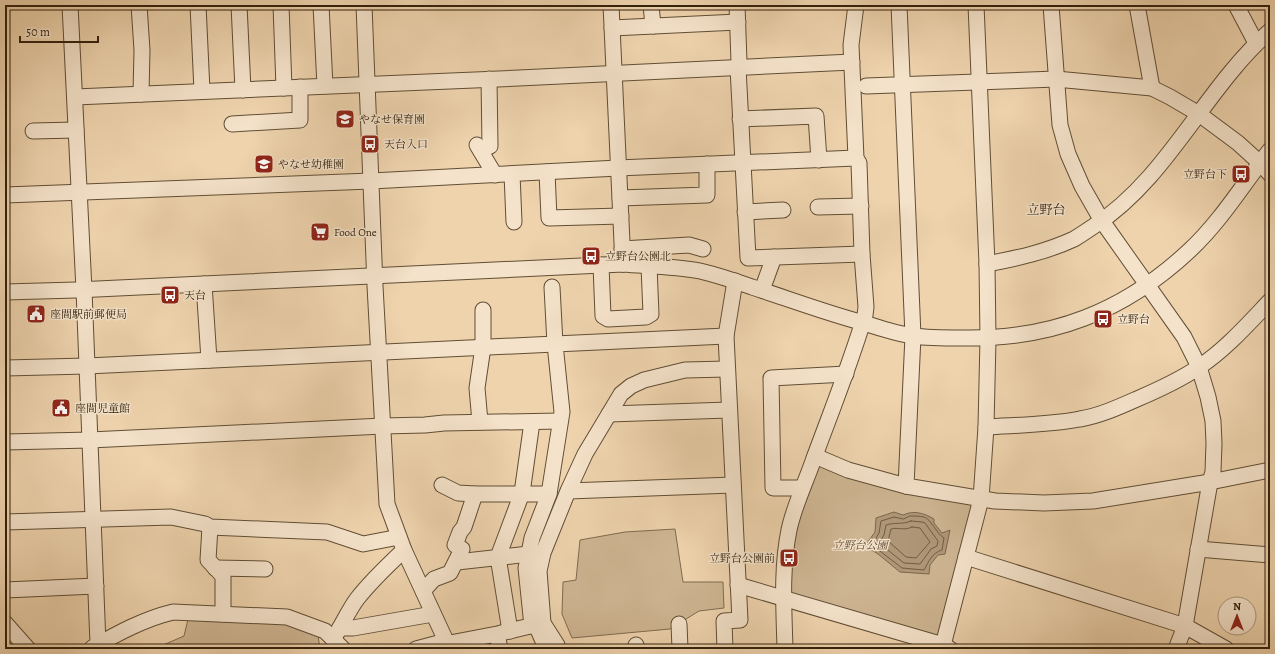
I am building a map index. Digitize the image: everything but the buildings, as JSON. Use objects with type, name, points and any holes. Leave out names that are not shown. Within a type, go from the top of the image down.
[{"type":"street","points":[[70,5],[84,290],[96,586],[95,647]]},
{"type":"street","points":[[139,5],[142,50],[141,94]]},
{"type":"street","points":[[198,5],[202,91]]},
{"type":"street","points":[[239,5],[243,90]]},
{"type":"street","points":[[281,5],[284,88]]},
{"type":"street","points":[[321,5],[325,86]]},
{"type":"street","points":[[364,5],[378,352],[387,504],[402,544],[446,641]]},
{"type":"street","points":[[611,5],[623,264]]},
{"type":"street","points":[[652,5],[652,26]]},
{"type":"street","points":[[737,5],[740,62],[738,68],[740,119],[748,258],[862,254]]},
{"type":"street","points":[[785,649],[784,598],[789,532],[802,488],[846,374],[863,323],[866,307],[862,254],[859,163],[856,158],[851,46],[856,5]]},
{"type":"street","points":[[899,5],[913,336],[906,486]]},
{"type":"street","points":[[738,586],[784,598],[945,648],[981,499],[986,427],[988,339],[987,264],[976,5]]},
{"type":"street","points":[[1051,5],[1060,125],[1068,154],[1082,186],[1102,221],[1184,337],[1199,367],[1213,421],[1214,472],[1210,482],[1185,626],[1176,649]]},
{"type":"street","points":[[1137,5],[1152,88]]},
{"type":"street","points":[[1236,5],[1256,43]]},
{"type":"street","points":[[612,28],[738,22]]},
{"type":"street","points":[[987,264],[1026,257],[1049,250],[1076,238],[1119,208],[1142,186],[1239,61],[1270,31]]},
{"type":"street","points":[[75,97],[614,74],[852,62]]},
{"type":"street","points":[[489,79],[490,146],[479,148],[495,174]]},
{"type":"street","points":[[866,86],[1056,79],[1152,88],[1199,114],[1238,143],[1270,174]]},
{"type":"street","points":[[232,124],[300,120],[300,87]]},
{"type":"street","points":[[740,119],[816,116],[819,160]]},
{"type":"street","points":[[32,131],[76,130]]},
{"type":"street","points":[[5,292],[84,290],[623,264],[700,271],[863,323],[913,336],[988,339],[1042,332],[1076,322],[1112,306],[1148,286],[1192,249],[1215,222],[1270,150]]},
{"type":"street","points":[[5,195],[371,181],[618,168],[856,158]]},
{"type":"street","points":[[620,198],[707,195],[707,164]]},
{"type":"street","points":[[547,172],[549,218],[620,216]]},
{"type":"street","points":[[512,174],[514,222]]},
{"type":"street","points":[[818,207],[861,206]]},
{"type":"street","points":[[745,212],[783,210]]},
{"type":"street","points":[[622,249],[688,245],[703,249]]},
{"type":"street","points":[[762,290],[774,257]]},
{"type":"street","points":[[601,265],[603,316],[608,319],[646,317],[651,314],[649,266]]},
{"type":"street","points":[[725,649],[724,621],[740,620],[726,336],[735,281]]},
{"type":"street","points":[[204,284],[209,360]]},
{"type":"street","points":[[544,649],[543,641],[537,625],[526,568],[532,538],[549,494],[562,412],[555,344],[552,287]]},
{"type":"street","points":[[986,427],[1050,424],[1082,419],[1118,408],[1155,391],[1199,367],[1226,346],[1270,301]]},
{"type":"street","points":[[480,422],[477,388],[483,347],[483,310]]},
{"type":"street","points":[[5,368],[87,366],[726,336]]},
{"type":"street","points":[[558,649],[557,645],[537,625],[539,572],[543,552],[585,454],[621,394],[631,386],[644,380],[685,370],[727,369]]},
{"type":"street","points":[[802,488],[773,488],[770,378],[846,374]]},
{"type":"street","points":[[609,414],[729,410]]},
{"type":"street","points":[[5,442],[90,440],[444,423],[560,421]]},
{"type":"street","points":[[503,638],[498,557],[522,493],[532,422]]},
{"type":"street","points":[[815,456],[848,470],[906,486],[995,501],[1044,503],[1093,501],[1210,482],[1270,470]]},
{"type":"street","points":[[442,485],[458,493],[549,494]]},
{"type":"street","points":[[568,491],[733,485]]},
{"type":"street","points":[[423,592],[434,579],[450,573],[456,562],[462,548],[455,545],[460,532],[464,527],[475,494]]},
{"type":"street","points":[[5,522],[171,517],[205,524],[210,527],[327,532],[363,544],[402,544]]},
{"type":"street","points":[[210,527],[208,560],[223,576],[223,614]]},
{"type":"street","points":[[339,638],[356,600],[402,544]]},
{"type":"street","points":[[1198,549],[1270,555]]},
{"type":"street","points":[[456,562],[528,554]]},
{"type":"street","points":[[966,557],[1185,626],[1226,649]]},
{"type":"street","points":[[215,568],[265,569]]},
{"type":"street","points":[[5,590],[96,586]]},
{"type":"street","points":[[95,647],[125,629],[157,616],[173,612],[287,617],[325,631],[339,638]]},
{"type":"street","points":[[339,638],[352,628],[433,614]]},
{"type":"street","points":[[5,624],[28,649]]},
{"type":"street","points":[[679,624],[680,649]]},
{"type":"street","points":[[416,649],[446,641],[450,643],[503,638],[537,625]]},
{"type":"green space","name":"立野台公園","points":[[816,464],[974,502],[938,639],[790,593],[792,536]]},
{"type":"green space","points":[[675,529],[683,582],[723,582],[724,608],[699,611],[670,629],[572,638],[562,614],[563,582],[576,580],[580,540],[625,532]]},
{"type":"green space","points":[[189,615],[279,620],[318,635],[320,649],[154,649],[184,636]]},
{"type":"water","points":[[894,512],[903,515],[915,512],[923,514],[934,519],[934,523],[942,533],[950,530],[945,554],[938,555],[930,565],[929,574],[900,572],[878,554],[865,546],[875,532],[876,518]]},
{"type":"place","name":"やなせ保育園","points":[[345,119]]},
{"type":"place","name":"天台入口","points":[[370,144]]},
{"type":"place","name":"やなせ幼稚園","points":[[264,164]]},
{"type":"place","name":"立野台下","points":[[1241,174]]},
{"type":"place","name":"Food One","points":[[320,232]]},
{"type":"place","name":"立野台公園北","points":[[591,256]]},
{"type":"place","name":"天台","points":[[170,295]]},
{"type":"place","name":"座間駅前郵便局","points":[[36,314]]},
{"type":"place","name":"立野台","points":[[1103,319]]},
{"type":"place","name":"座間児童館","points":[[61,408]]},
{"type":"place","name":"立野台公園前","points":[[789,558]]},
{"type":"district","name":"立野台","points":[[1046,209]]}]
